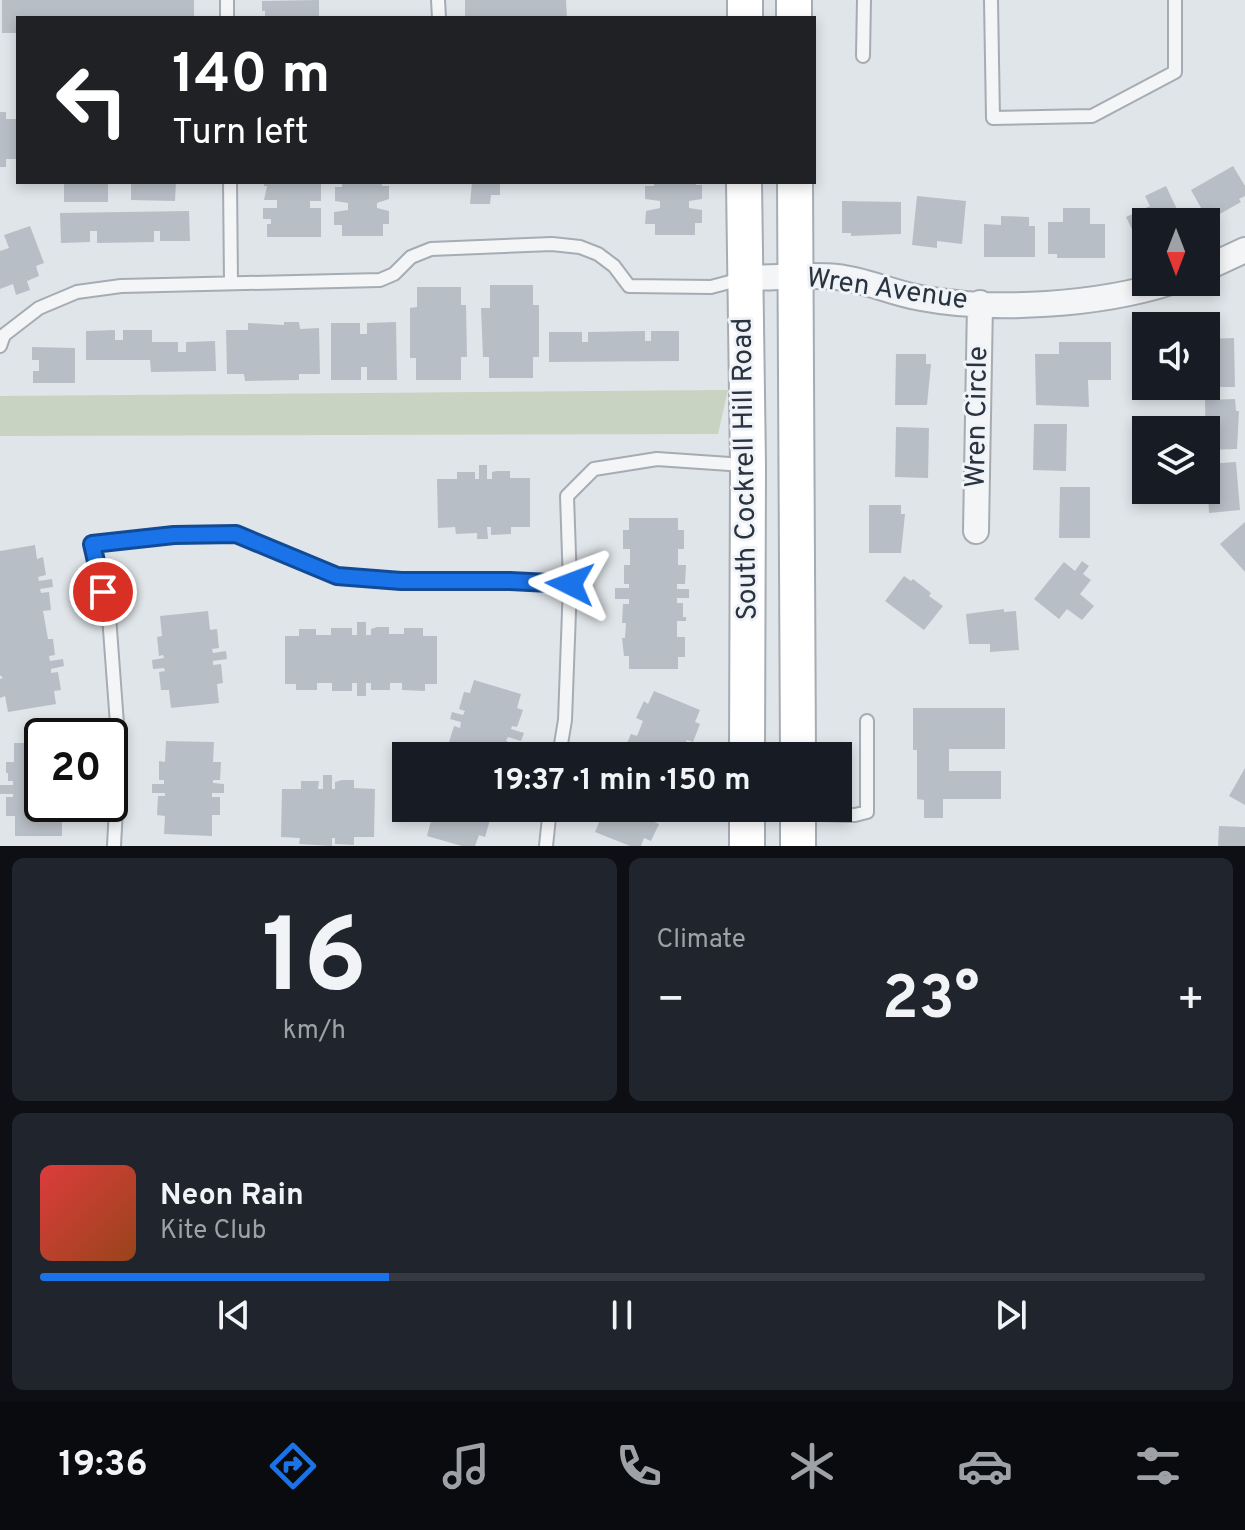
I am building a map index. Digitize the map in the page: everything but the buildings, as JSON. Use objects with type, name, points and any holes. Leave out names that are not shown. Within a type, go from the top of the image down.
[{"type":"main road","name":"South Cockrell Hill Road","points":[[744,184],[748,465],[747,742]]},
{"type":"main road","name":"South Cockrell Hill Road","points":[[795,184],[798,742]]},
{"type":"main road","points":[[747,822],[747,846]]},
{"type":"street","points":[[1220,262],[1245,250]]},
{"type":"street","name":"Wren Avenue","points":[[744,278],[837,277],[920,298],[980,303],[1041,303],[1132,294]]},
{"type":"street","name":"Wren Circle","points":[[976,531],[980,303]]},
{"type":"lane","points":[[863,56],[864,0]]},
{"type":"lane","points":[[991,0],[993,118],[1092,116],[1175,72],[1175,0]]},
{"type":"lane","points":[[230,184],[231,282]]},
{"type":"lane","points":[[0,346],[4,335],[39,308],[77,292],[121,286],[380,280],[394,274],[411,257],[431,249],[552,244],[580,247],[598,254],[614,266],[629,286],[711,287],[744,278]]},
{"type":"lane","points":[[561,742],[565,720],[570,584],[567,496],[594,469],[657,459],[748,465]]},
{"type":"lane","points":[[114,846],[118,736],[109,616],[92,544],[174,535],[236,534],[337,576],[401,581],[570,584]]},
{"type":"lane","points":[[852,815],[867,812],[867,721]]},
{"type":"lane","points":[[546,846],[549,822]]},
{"type":"green space","points":[[728,390],[718,434],[0,436],[0,396]]},
{"type":"route","points":[[103,592],[92,544],[174,535],[236,534],[337,576],[401,581],[570,584]]}]
